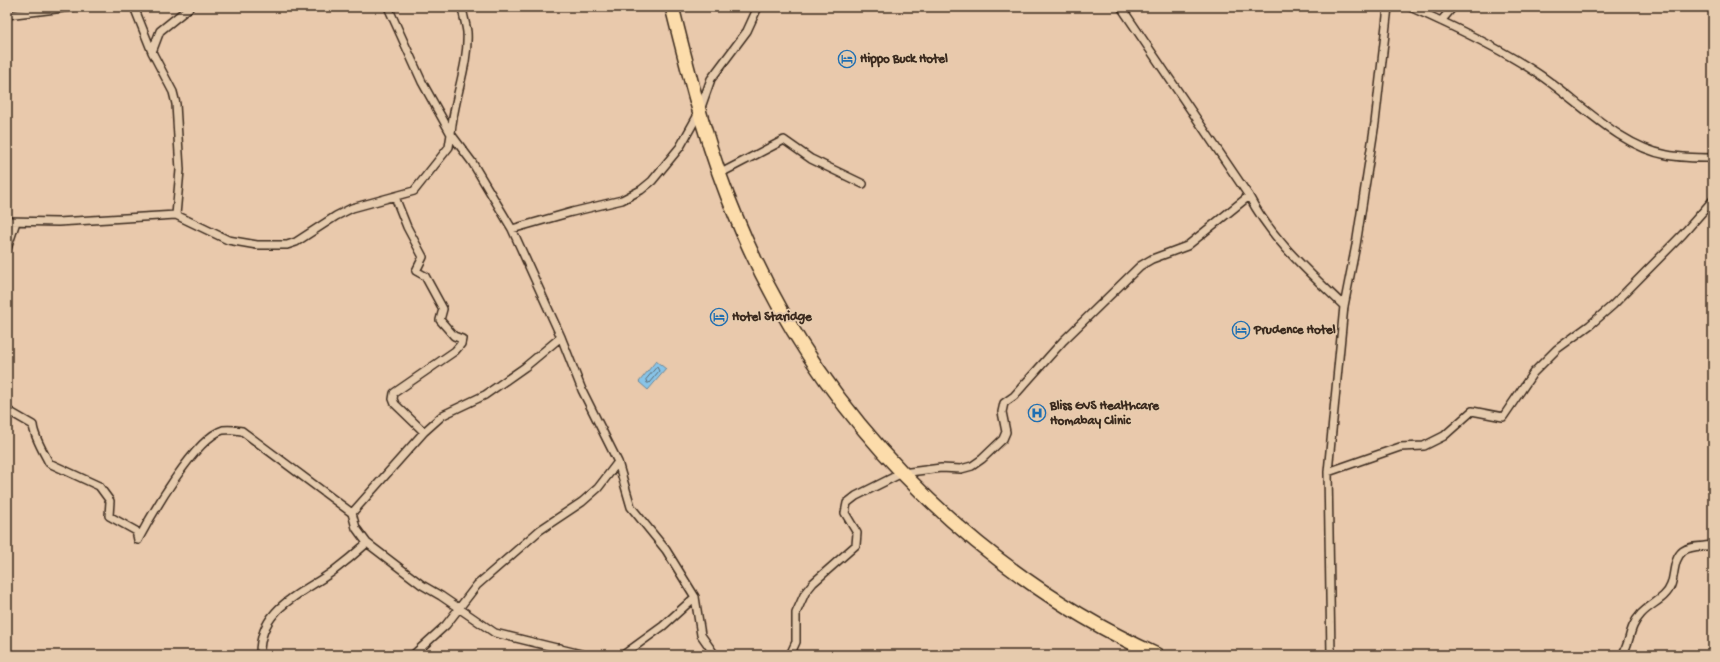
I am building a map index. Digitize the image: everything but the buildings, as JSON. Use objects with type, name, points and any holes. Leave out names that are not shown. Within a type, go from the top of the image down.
[{"type":"highway","points":[[672,7],[699,113],[718,174],[756,261],[780,308],[835,394],[902,473],[972,538],[1013,571],[1087,620],[1108,632],[1157,655]]},
{"type":"street","points":[[7,15],[72,7]]},
{"type":"street","points":[[134,7],[152,52],[173,92],[176,104],[180,170],[176,215]]},
{"type":"street","points":[[152,52],[160,31],[190,7]]},
{"type":"street","points":[[388,7],[422,82],[451,134],[472,162],[512,229],[561,337],[582,390],[618,462],[631,507],[666,550],[695,598],[702,635],[715,655]]},
{"type":"street","points":[[7,221],[58,222],[176,215],[228,240],[257,245],[287,245],[296,242],[336,216],[352,208],[414,191],[449,147],[452,116],[464,60],[467,32],[462,7]]},
{"type":"street","points":[[512,229],[629,197],[652,181],[680,147],[699,113],[711,79],[747,31],[758,7]]},
{"type":"street","points":[[1121,7],[1249,196],[1260,217],[1296,260],[1344,306]]},
{"type":"street","points":[[1331,655],[1328,472],[1344,306],[1356,245],[1374,131],[1388,7]]},
{"type":"street","points":[[1410,7],[1441,21],[1537,73],[1614,132],[1648,149],[1667,155],[1689,158],[1713,158]]},
{"type":"street","points":[[1441,21],[1453,7]]},
{"type":"street","points":[[718,174],[784,140],[811,159],[863,184]]},
{"type":"street","points":[[790,655],[796,642],[796,614],[805,593],[813,583],[856,545],[857,533],[845,513],[847,503],[856,496],[902,473],[941,468],[961,469],[972,466],[982,459],[1003,439],[1006,432],[1002,412],[1004,403],[1014,396],[1063,341],[1140,266],[1152,259],[1186,246],[1249,196]]},
{"type":"street","points":[[395,197],[407,228],[423,257],[416,271],[425,276],[443,309],[440,320],[454,336],[462,338],[461,344],[455,351],[394,393],[393,399],[395,404],[424,432]]},
{"type":"street","points":[[1328,472],[1400,447],[1424,446],[1444,436],[1472,411],[1503,417],[1533,373],[1556,349],[1590,325],[1613,305],[1683,234],[1713,200]]},
{"type":"street","points":[[7,249],[16,222]]},
{"type":"street","points":[[352,513],[424,432],[443,415],[485,395],[525,367],[561,337]]},
{"type":"street","points":[[7,410],[33,425],[34,433],[40,441],[49,463],[99,486],[110,501],[109,516],[136,531],[138,540],[154,510],[178,474],[210,438],[223,430],[242,431],[352,513],[356,528],[367,543],[422,585],[495,633],[585,655]]},
{"type":"street","points":[[413,655],[446,626],[476,585],[540,530],[582,502],[598,488],[618,462]]},
{"type":"street","points":[[260,655],[266,623],[273,614],[284,604],[332,572],[367,543]]},
{"type":"street","points":[[1622,655],[1625,651],[1631,628],[1642,613],[1667,594],[1672,584],[1674,568],[1678,557],[1683,551],[1691,547],[1713,545]]},
{"type":"street","points":[[624,655],[663,626],[695,598]]},
{"type":"street","points":[[549,655],[560,648]]},
{"type":"shaded area","name":"Bliss GVS Healthcare Homabay Clinic","points":[[1039,402],[1049,415],[1037,423],[1034,419],[1032,420],[1026,411]]},
{"type":"water","points":[[656,361],[666,369],[648,390],[639,382]]},
{"type":"place","name":"Hippo Buck Hotel","points":[[847,59]]},
{"type":"place","name":"Hotel Staridge","points":[[719,317]]},
{"type":"place","name":"Prudence Hotel","points":[[1241,330]]},
{"type":"place","name":"Bliss GVS Healthcare Homabay Clinic","points":[[1037,413]]}]
